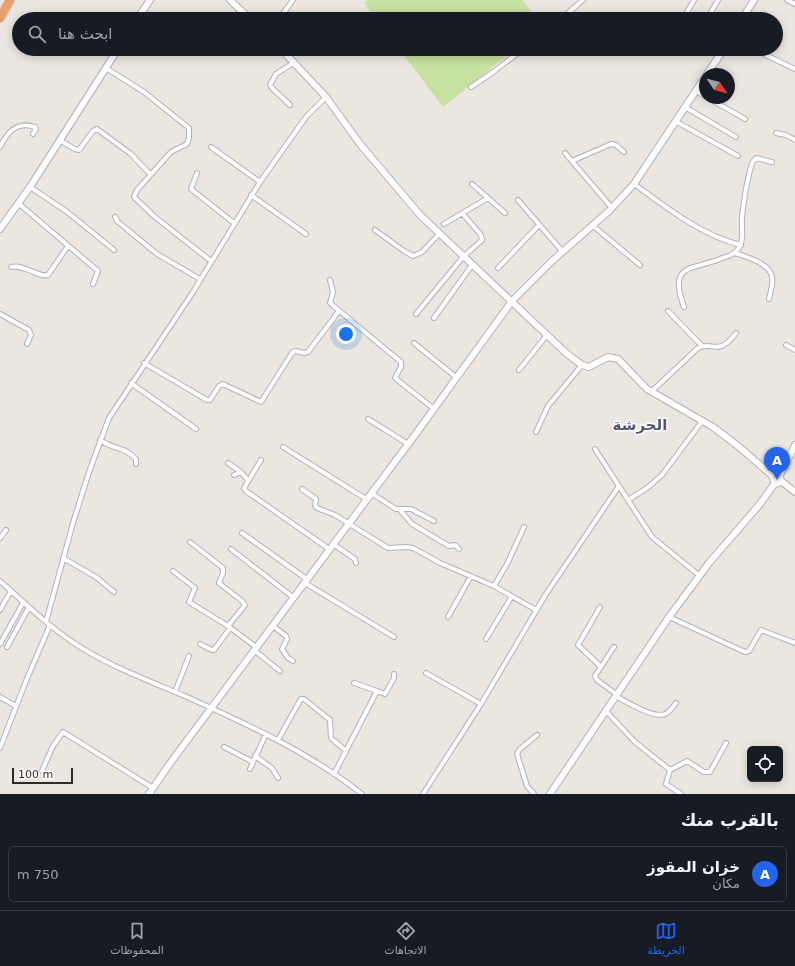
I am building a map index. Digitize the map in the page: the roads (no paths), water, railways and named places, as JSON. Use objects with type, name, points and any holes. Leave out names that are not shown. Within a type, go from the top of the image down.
[{"type":"highway","points":[[0,18],[10,0]]},
{"type":"street","points":[[142,12],[150,0]]},
{"type":"street","points":[[230,0],[243,12]]},
{"type":"street","points":[[284,12],[293,0]]},
{"type":"street","points":[[569,12],[583,0]]},
{"type":"street","points":[[687,12],[694,0]]},
{"type":"street","points":[[711,12],[718,0]]},
{"type":"street","points":[[746,12],[754,0]]},
{"type":"street","points":[[787,0],[795,4]]},
{"type":"street","points":[[0,229],[30,187],[114,56]]},
{"type":"street","points":[[289,56],[326,97],[383,172],[439,234],[547,335],[582,365],[589,367],[608,357],[615,357],[652,392],[703,420],[732,441],[777,480],[795,492]]},
{"type":"street","points":[[471,87],[514,56]]},
{"type":"street","points":[[711,68],[719,56]]},
{"type":"street","points":[[768,56],[795,69]]},
{"type":"street","points":[[290,105],[270,85],[276,74],[295,62]]},
{"type":"street","points":[[106,68],[144,92],[189,128],[190,138],[187,144],[172,151],[150,174],[135,193],[136,200],[211,261]]},
{"type":"street","points":[[42,771],[53,746],[63,732],[151,792],[255,648],[294,598],[348,523],[434,409],[512,301],[562,251],[612,208],[634,184],[677,122],[699,86]]},
{"type":"street","points":[[46,622],[87,477],[109,418],[200,279],[251,195],[306,118],[326,97]]},
{"type":"street","points":[[719,104],[745,119]]},
{"type":"street","points":[[685,107],[736,138]]},
{"type":"street","points":[[677,122],[738,156]]},
{"type":"street","points":[[0,147],[4,138],[16,126],[26,125],[35,127],[36,129],[33,134]]},
{"type":"street","points":[[59,140],[75,150],[79,150],[93,131],[97,130],[131,154],[150,174]]},
{"type":"street","points":[[776,132],[795,140]]},
{"type":"street","points":[[572,161],[611,144],[616,145],[624,152]]},
{"type":"street","points":[[211,147],[260,182]]},
{"type":"street","points":[[565,152],[612,208]]},
{"type":"street","points":[[684,307],[678,288],[680,277],[690,268],[715,262],[735,253],[741,244],[742,217],[752,163],[756,158],[772,162]]},
{"type":"street","points":[[197,173],[190,186],[191,189],[234,223]]},
{"type":"street","points":[[472,184],[505,213]]},
{"type":"street","points":[[634,184],[693,224],[718,236],[741,244]]},
{"type":"street","points":[[30,187],[69,214],[114,250]]},
{"type":"street","points":[[251,195],[306,234]]},
{"type":"street","points":[[444,224],[488,198]]},
{"type":"street","points":[[518,200],[562,251]]},
{"type":"street","points":[[18,203],[98,271],[92,284]]},
{"type":"street","points":[[416,314],[463,256],[479,243],[482,238],[463,214]]},
{"type":"street","points":[[115,217],[117,221],[151,250],[200,279]]},
{"type":"street","points":[[498,268],[539,224]]},
{"type":"street","points":[[592,226],[640,265]]},
{"type":"street","points":[[375,230],[413,256],[422,252],[439,234]]},
{"type":"street","points":[[11,267],[27,268],[41,275],[48,275],[68,246]]},
{"type":"street","points":[[735,253],[759,263],[771,272],[773,278],[769,299]]},
{"type":"street","points":[[434,318],[472,265]]},
{"type":"street","points":[[330,280],[333,292],[330,303],[401,362],[402,366],[395,376],[396,378],[434,409]]},
{"type":"street","points":[[144,363],[207,400],[210,400],[219,386],[223,384],[261,402],[292,352],[308,352],[339,311]]},
{"type":"street","points":[[668,311],[702,346],[714,348],[723,346],[736,333]]},
{"type":"street","points":[[0,314],[29,330],[31,335],[27,344]]},
{"type":"street","points":[[519,370],[547,335]]},
{"type":"street","points":[[414,343],[456,378]]},
{"type":"street","points":[[786,345],[795,350]]},
{"type":"street","points":[[652,392],[702,346]]},
{"type":"street","points":[[536,432],[548,406],[582,365]]},
{"type":"street","points":[[131,383],[196,429]]},
{"type":"street","points":[[368,419],[408,444]]},
{"type":"street","points":[[628,500],[647,488],[662,475],[703,420]]},
{"type":"street","points":[[100,440],[113,448],[122,448],[127,451],[136,459],[136,464]]},
{"type":"street","points":[[550,794],[615,695],[669,617],[700,576],[760,504],[777,480],[795,445]]},
{"type":"street","points":[[282,447],[366,499]]},
{"type":"street","points":[[595,449],[652,537],[700,576]]},
{"type":"street","points":[[261,460],[244,488],[248,493],[331,547],[355,559],[356,563]]},
{"type":"street","points":[[228,463],[241,472],[248,480]]},
{"type":"street","points":[[234,475],[241,472]]},
{"type":"street","points":[[423,794],[482,704],[536,610],[619,486]]},
{"type":"street","points":[[302,489],[316,498],[315,506],[317,508],[327,511],[388,548],[410,547],[494,586],[536,610]]},
{"type":"street","points":[[371,493],[400,510],[412,524],[449,546],[455,545],[459,549]]},
{"type":"street","points":[[400,510],[411,509],[434,521]]},
{"type":"street","points":[[494,586],[507,564],[524,527]]},
{"type":"street","points":[[0,538],[6,530]]},
{"type":"street","points":[[242,533],[306,581],[394,637]]},
{"type":"street","points":[[190,542],[223,568],[224,571],[219,583],[244,603],[243,609],[214,650],[200,644]]},
{"type":"street","points":[[231,549],[294,598]]},
{"type":"street","points":[[63,558],[96,577],[114,592]]},
{"type":"street","points":[[173,571],[195,588],[189,602],[229,627],[280,671]]},
{"type":"street","points":[[448,617],[471,576]]},
{"type":"street","points":[[0,581],[46,622],[71,641],[96,656],[278,740],[334,774],[362,794]]},
{"type":"street","points":[[0,610],[11,591]]},
{"type":"street","points":[[486,639],[512,596]]},
{"type":"street","points":[[0,644],[23,603]]},
{"type":"street","points":[[7,647],[29,607]]},
{"type":"street","points":[[600,607],[578,645],[600,666]]},
{"type":"street","points":[[669,617],[745,652],[749,651],[761,630],[795,643]]},
{"type":"street","points":[[0,748],[50,625]]},
{"type":"street","points":[[273,626],[286,636],[287,639],[282,649],[288,658],[293,660]]},
{"type":"street","points":[[614,646],[600,666],[595,676],[597,680],[615,695],[651,714],[660,716],[667,714],[676,703]]},
{"type":"street","points":[[175,692],[189,656]]},
{"type":"street","points":[[426,673],[482,704]]},
{"type":"street","points":[[354,683],[385,694],[394,678],[394,674]]},
{"type":"street","points":[[334,774],[377,692]]},
{"type":"street","points":[[0,697],[16,706]]},
{"type":"street","points":[[278,740],[301,699],[304,699],[330,720],[331,738],[346,751]]},
{"type":"street","points":[[605,710],[640,747],[670,770]]},
{"type":"street","points":[[250,769],[266,734]]},
{"type":"street","points":[[534,794],[527,786],[517,754],[520,749],[537,735]]},
{"type":"street","points":[[680,794],[666,784],[670,770],[687,761],[708,773],[726,743]]},
{"type":"street","points":[[224,747],[253,762]]},
{"type":"street","points":[[256,756],[272,768],[278,778]]},
{"type":"place","name":"خزان المقوز","points":[[777,480]]},
{"type":"district","name":"الحرشة","points":[[640,425]]}]
